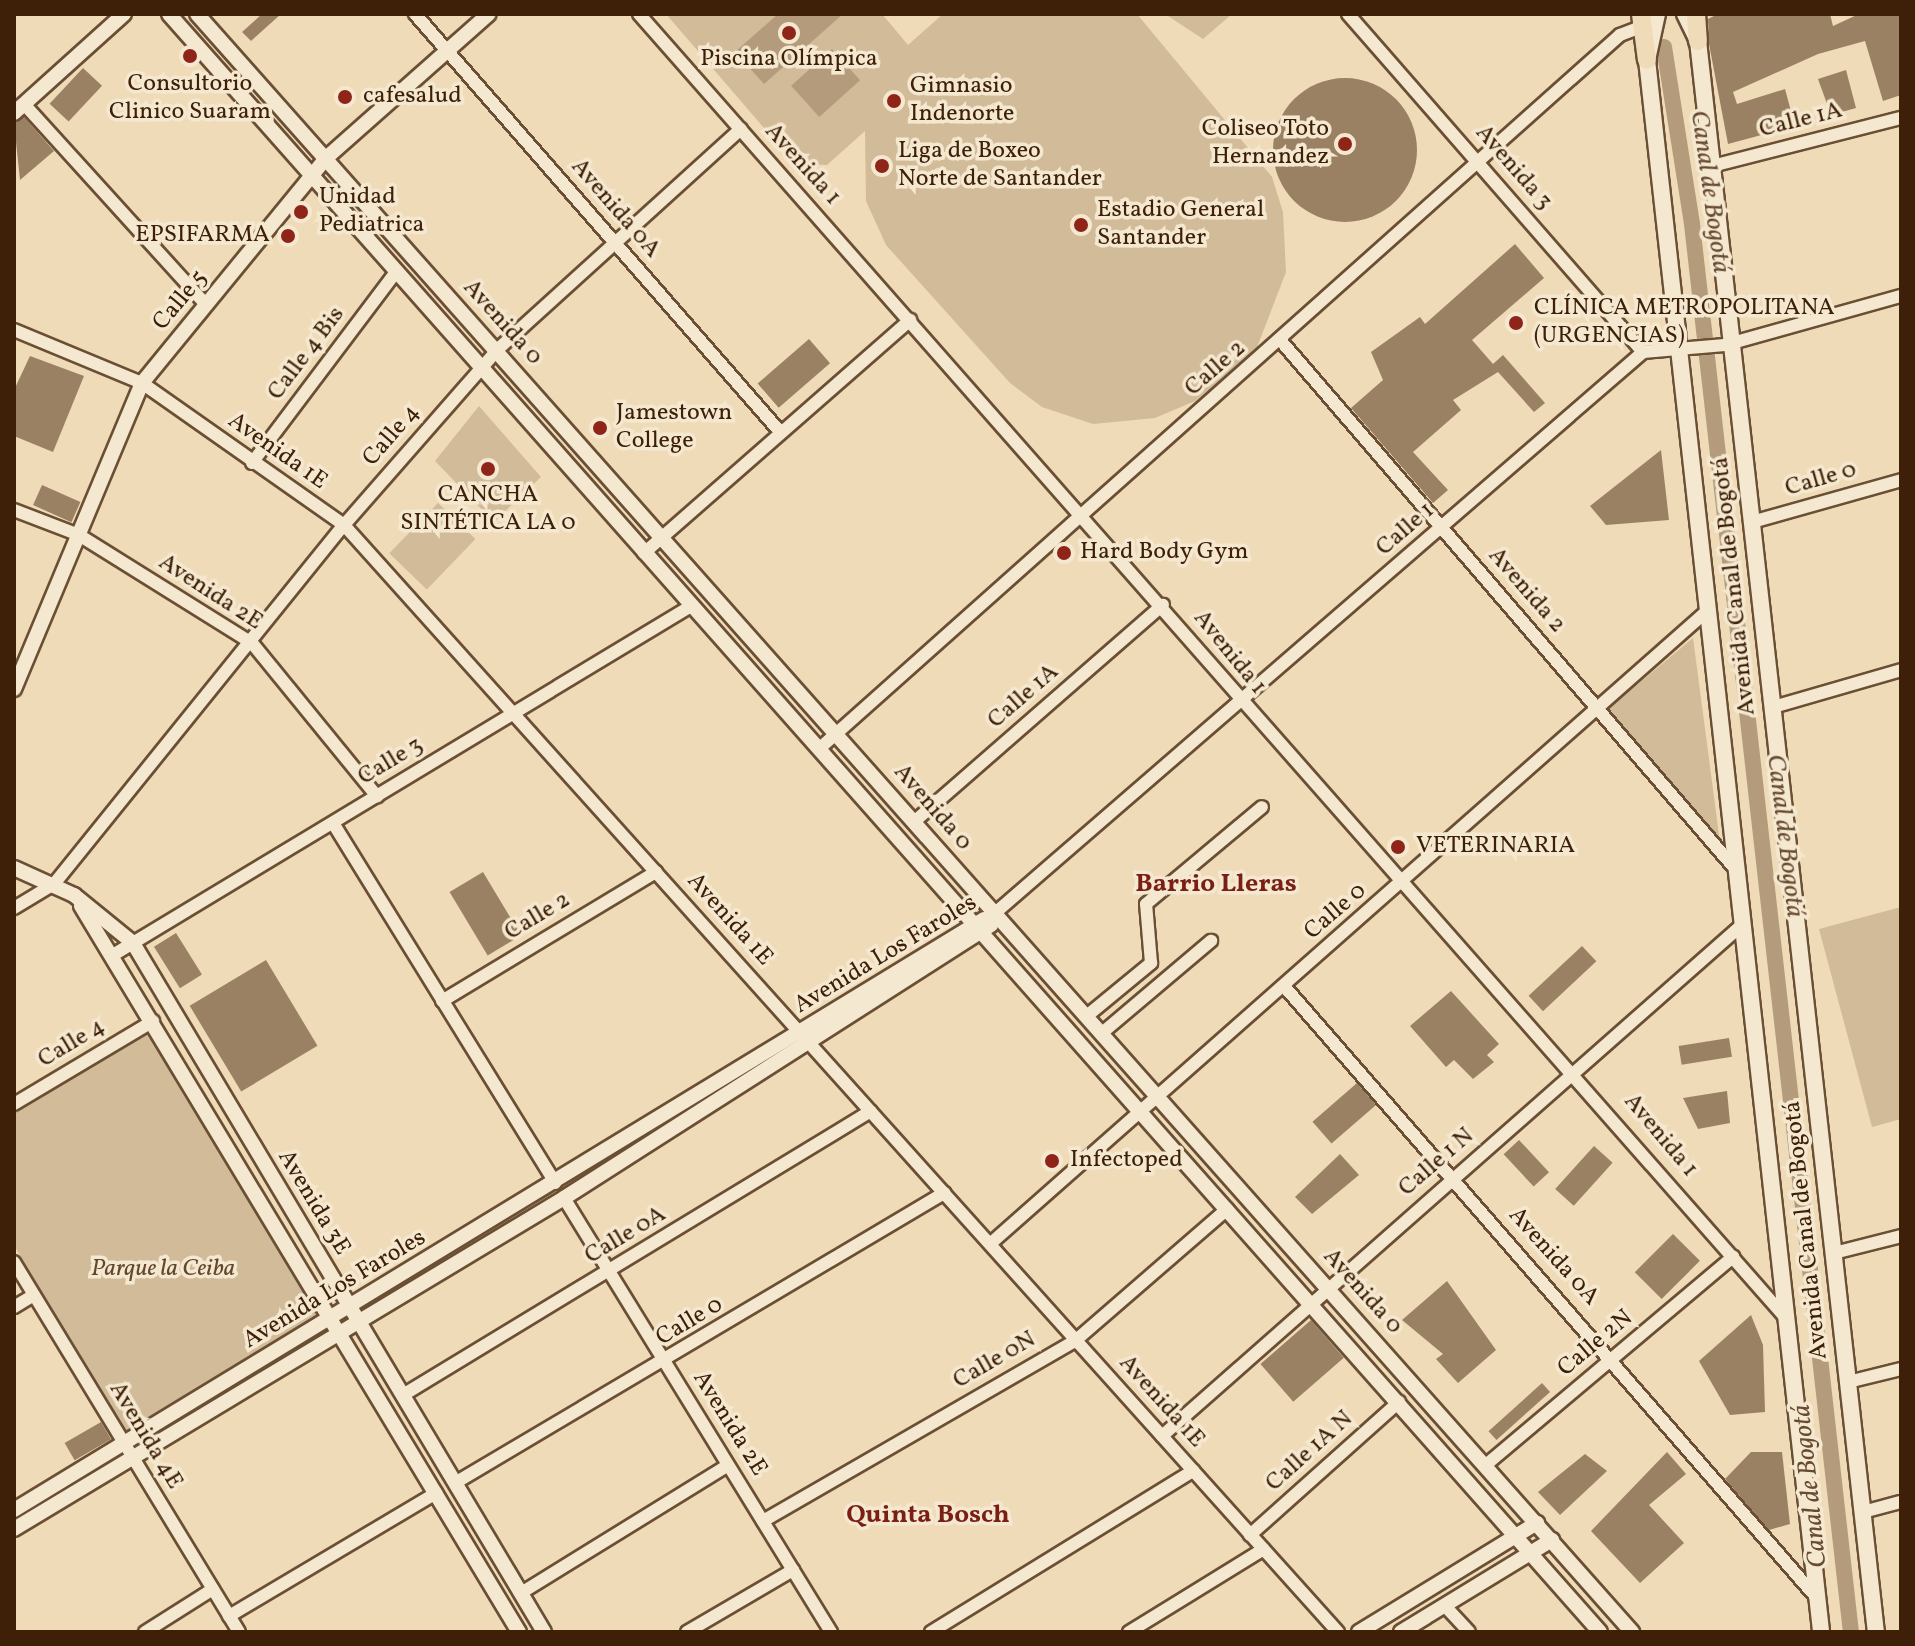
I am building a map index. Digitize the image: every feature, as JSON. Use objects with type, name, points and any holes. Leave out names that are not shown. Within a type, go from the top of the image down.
[{"type":"main road","points":[[1647,60],[1648,23]]},
{"type":"main road","name":"Avenida Canal de Bogotá","points":[[1692,24],[1712,166],[1729,344],[1752,522],[1876,1632]]},
{"type":"main road","name":"Avenida Canal de Bogotá","points":[[1647,60],[1684,352],[1708,610],[1821,1632]]},
{"type":"street","points":[[124,14],[19,108],[206,305]]},
{"type":"street","name":"Avenida 0","points":[[169,14],[691,606],[983,928],[1141,1113],[1600,1632]]},
{"type":"street","name":"Avenida 0","points":[[197,14],[1487,1464],[1632,1632]]},
{"type":"street","name":"Avenida 0A","points":[[415,14],[781,433]]},
{"type":"street","name":"Calle 5","points":[[14,689],[142,383],[326,158],[489,14]]},
{"type":"street","name":"Avenida 1","points":[[639,14],[1163,605],[1240,703],[1400,886],[1575,1071],[1786,1318]]},
{"type":"street","name":"Avenida 3","points":[[1348,14],[1643,352]]},
{"type":"street","name":"Calle 2","points":[[820,748],[1480,164],[1620,35],[1648,23]]},
{"type":"street","name":"Calle 1A","points":[[1712,166],[1901,118]]},
{"type":"street","name":"Calle 4","points":[[14,908],[54,884],[252,643],[344,525],[481,367],[614,242],[741,129]]},
{"type":"street","name":"Calle 4 Bis","points":[[252,463],[396,272]]},
{"type":"street","points":[[1643,352],[1684,352],[1729,344],[1901,296]]},
{"type":"street","points":[[644,553],[910,320]]},
{"type":"street","name":"Avenida 1E","points":[[14,330],[142,383],[344,525],[1338,1632]]},
{"type":"street","name":"Avenida 2","points":[[1281,341],[1737,871]]},
{"type":"street","name":"Calle 1","points":[[995,913],[1643,352]]},
{"type":"street","name":"Calle 0","points":[[1752,522],[1901,480]]},
{"type":"street","name":"Avenida 2E","points":[[14,510],[79,535],[252,643],[377,796]]},
{"type":"street","name":"Calle 1A","points":[[915,821],[1163,605]]},
{"type":"street","name":"Calle 3","points":[[113,955],[691,606]]},
{"type":"street","name":"Calle 0","points":[[990,1244],[1400,886],[1708,610]]},
{"type":"street","points":[[1773,707],[1901,670]]},
{"type":"street","points":[[1088,1015],[1151,963],[1146,904],[1262,807]]},
{"type":"street","points":[[333,823],[555,1183]]},
{"type":"street","name":"Avenida 3E","points":[[14,868],[74,895],[133,943],[544,1632]]},
{"type":"street","name":"Calle 2","points":[[442,1001],[656,872]]},
{"type":"street","name":"Avenida 3E","points":[[74,895],[153,1021],[519,1632]]},
{"type":"street","name":"Avenida Los Faroles","points":[[14,1510],[555,1183],[805,1038],[983,928],[995,913]]},
{"type":"street","name":"Calle 1 N","points":[[1162,1436],[1743,924]]},
{"type":"street","points":[[1102,1033],[1211,941]]},
{"type":"street","name":"Avenida 0A","points":[[1284,986],[1614,1357],[1817,1598]]},
{"type":"street","name":"Calle 4","points":[[14,1104],[153,1021]]},
{"type":"street","name":"Avenida Los Faroles","points":[[14,1529],[564,1198],[805,1038]]},
{"type":"street","name":"Calle 0A","points":[[403,1395],[871,1111]]},
{"type":"street","name":"Calle 0","points":[[455,1483],[665,1362],[944,1193]]},
{"type":"street","name":"Avenida 2E","points":[[564,1198],[831,1632]]},
{"type":"street","name":"Calle 0N","points":[[763,1521],[1076,1340],[1227,1209]]},
{"type":"street","points":[[1834,1253],[1901,1236]]},
{"type":"street","name":"Calle 2N","points":[[1487,1464],[1733,1257]]},
{"type":"street","name":"Avenida 4E","points":[[14,1262],[239,1632]]},
{"type":"street","points":[[14,1307],[34,1295]]},
{"type":"street","points":[[1848,1382],[1901,1369]]},
{"type":"street","name":"Calle 1A N","points":[[1250,1535],[1399,1402]]},
{"type":"street","points":[[521,1593],[728,1465]]},
{"type":"street","points":[[931,1632],[1193,1471]]},
{"type":"street","points":[[229,1616],[436,1493]]},
{"type":"street","points":[[1863,1512],[1901,1502]]},
{"type":"street","points":[[1359,1632],[1537,1523]]},
{"type":"street","points":[[1401,1632],[1552,1540]]},
{"type":"street","points":[[1129,1632],[1264,1549]]},
{"type":"street","points":[[687,1632],[793,1570]]},
{"type":"street","points":[[145,1632],[213,1589]]},
{"type":"street","points":[[1445,1606],[1469,1632]]},
{"type":"green space","name":"Estadio General Santander","points":[[666,14],[882,14],[908,45],[943,14],[1137,14],[1272,177],[1283,212],[1286,272],[1256,350],[1195,401],[1155,418],[1093,424],[1042,407],[1010,383],[886,245],[866,201],[865,131],[827,165],[795,164]]},
{"type":"green space","points":[[1165,14],[1232,14],[1203,39]]},
{"type":"green space","name":"CANCHA SINTÉTICA LA 0","points":[[479,406],[541,477],[494,522],[435,461]]},
{"type":"green space","points":[[438,503],[475,539],[427,589],[389,553]]},
{"type":"green space","points":[[1693,638],[1721,850],[1603,713]]},
{"type":"green space","points":[[1901,907],[1901,1119],[1872,1127],[1819,929]]},
{"type":"green space","name":"Parque la Ceiba","points":[[155,1029],[323,1312],[124,1434],[14,1245],[14,1112]]},
{"type":"shaded area","name":"Piscina Olímpica","points":[[778,14],[843,14],[764,84],[735,52]]},
{"type":"shaded area","points":[[832,49],[860,80],[819,117],[791,86]]},
{"type":"building","points":[[262,14],[281,14],[251,41],[242,32]]},
{"type":"building","points":[[1718,14],[1830,14],[1833,26],[1859,14],[1899,14],[1901,95],[1883,101],[1865,41],[1818,54],[1733,92],[1737,104],[1785,89],[1795,126],[1728,144],[1709,44],[1708,19]]},
{"type":"building","points":[[83,68],[102,86],[69,122],[50,104]]},
{"type":"building","points":[[1846,70],[1856,108],[1831,115],[1818,79]]},
{"type":"building","name":"Coliseo Toto Hernandez","points":[[1345,78],[1373,83],[1396,99],[1412,122],[1417,150],[1412,178],[1396,201],[1373,217],[1345,222],[1317,217],[1294,201],[1278,178],[1273,150],[1278,122],[1294,99],[1317,83]]},
{"type":"building","points":[[24,117],[54,151],[20,180],[14,123]]},
{"type":"building","points":[[1515,244],[1544,278],[1472,340],[1493,364],[1503,355],[1545,403],[1534,412],[1498,372],[1453,400],[1461,410],[1413,452],[1448,490],[1433,503],[1351,408],[1383,380],[1371,352],[1420,317],[1425,324]]},
{"type":"building","points":[[809,339],[830,363],[779,408],[758,384]]},
{"type":"building","points":[[30,356],[84,376],[53,452],[14,436],[14,390]]},
{"type":"building","points":[[1661,450],[1669,520],[1606,525],[1590,506]]},
{"type":"building","points":[[42,485],[80,502],[71,522],[33,505]]},
{"type":"building","points":[[483,872],[521,935],[488,956],[450,892]]},
{"type":"building","points":[[176,933],[202,975],[180,988],[154,947]]},
{"type":"building","points":[[1582,946],[1596,961],[1543,1011],[1529,996]]},
{"type":"building","points":[[266,960],[318,1046],[241,1092],[190,1006]]},
{"type":"building","points":[[1451,991],[1499,1044],[1487,1055],[1494,1062],[1473,1079],[1454,1060],[1446,1067],[1410,1026]]},
{"type":"building","points":[[1729,1038],[1732,1057],[1682,1065],[1679,1046]]},
{"type":"building","points":[[1357,1083],[1376,1105],[1331,1144],[1312,1122]]},
{"type":"building","points":[[1727,1091],[1730,1123],[1698,1129],[1683,1098]]},
{"type":"building","points":[[1519,1140],[1549,1172],[1534,1187],[1504,1154]]},
{"type":"building","points":[[1594,1146],[1613,1163],[1574,1206],[1555,1189]]},
{"type":"building","points":[[1340,1154],[1359,1175],[1312,1214],[1295,1197]]},
{"type":"building","points":[[1673,1234],[1700,1261],[1662,1299],[1635,1272]]},
{"type":"building","points":[[1447,1281],[1496,1350],[1458,1383],[1436,1359],[1443,1354],[1402,1320]]},
{"type":"building","points":[[1751,1315],[1763,1345],[1765,1412],[1730,1415],[1699,1361]]},
{"type":"building","points":[[1311,1320],[1344,1358],[1293,1402],[1260,1364]]},
{"type":"building","points":[[1542,1383],[1550,1392],[1497,1440],[1488,1431]]},
{"type":"building","points":[[101,1422],[111,1439],[75,1460],[65,1443]]},
{"type":"building","points":[[1667,1452],[1686,1474],[1649,1505],[1684,1543],[1640,1583],[1591,1531]]},
{"type":"building","points":[[1751,1452],[1782,1452],[1790,1524],[1769,1530],[1725,1479]]},
{"type":"building","points":[[1585,1454],[1607,1471],[1560,1515],[1538,1492]]},
{"type":"waterway","name":"Canal de Bogotá","points":[[1664,47],[1692,224],[1851,1632]]},
{"type":"place","name":"Piscina Olímpica","points":[[789,33]]},
{"type":"place","name":"Consultorio Clinico Suaram","points":[[190,56]]},
{"type":"place","name":"cafesalud","points":[[345,97]]},
{"type":"place","name":"Gimnasio Indenorte","points":[[894,101]]},
{"type":"place","name":"Coliseo Toto Hernandez","points":[[1345,144]]},
{"type":"place","name":"Liga de Boxeo Norte de Santander","points":[[882,166]]},
{"type":"place","name":"Unidad Pediatrica","points":[[301,212]]},
{"type":"place","name":"Estadio General Santander","points":[[1081,225]]},
{"type":"place","name":"EPSIFARMA","points":[[288,236]]},
{"type":"place","name":"CLÍNICA METROPOLITANA (URGENCIAS)","points":[[1516,323]]},
{"type":"place","name":"Jamestown College","points":[[600,428]]},
{"type":"place","name":"CANCHA SINTÉTICA LA 0","points":[[488,469]]},
{"type":"place","name":"Hard Body Gym","points":[[1064,553]]},
{"type":"place","name":"VETERINARIA","points":[[1398,847]]},
{"type":"place","name":"Infectoped","points":[[1052,1161]]},
{"type":"district","name":"Barrio Lleras","points":[[1216,885]]},
{"type":"district","name":"Quinta Bosch","points":[[928,1516]]}]
